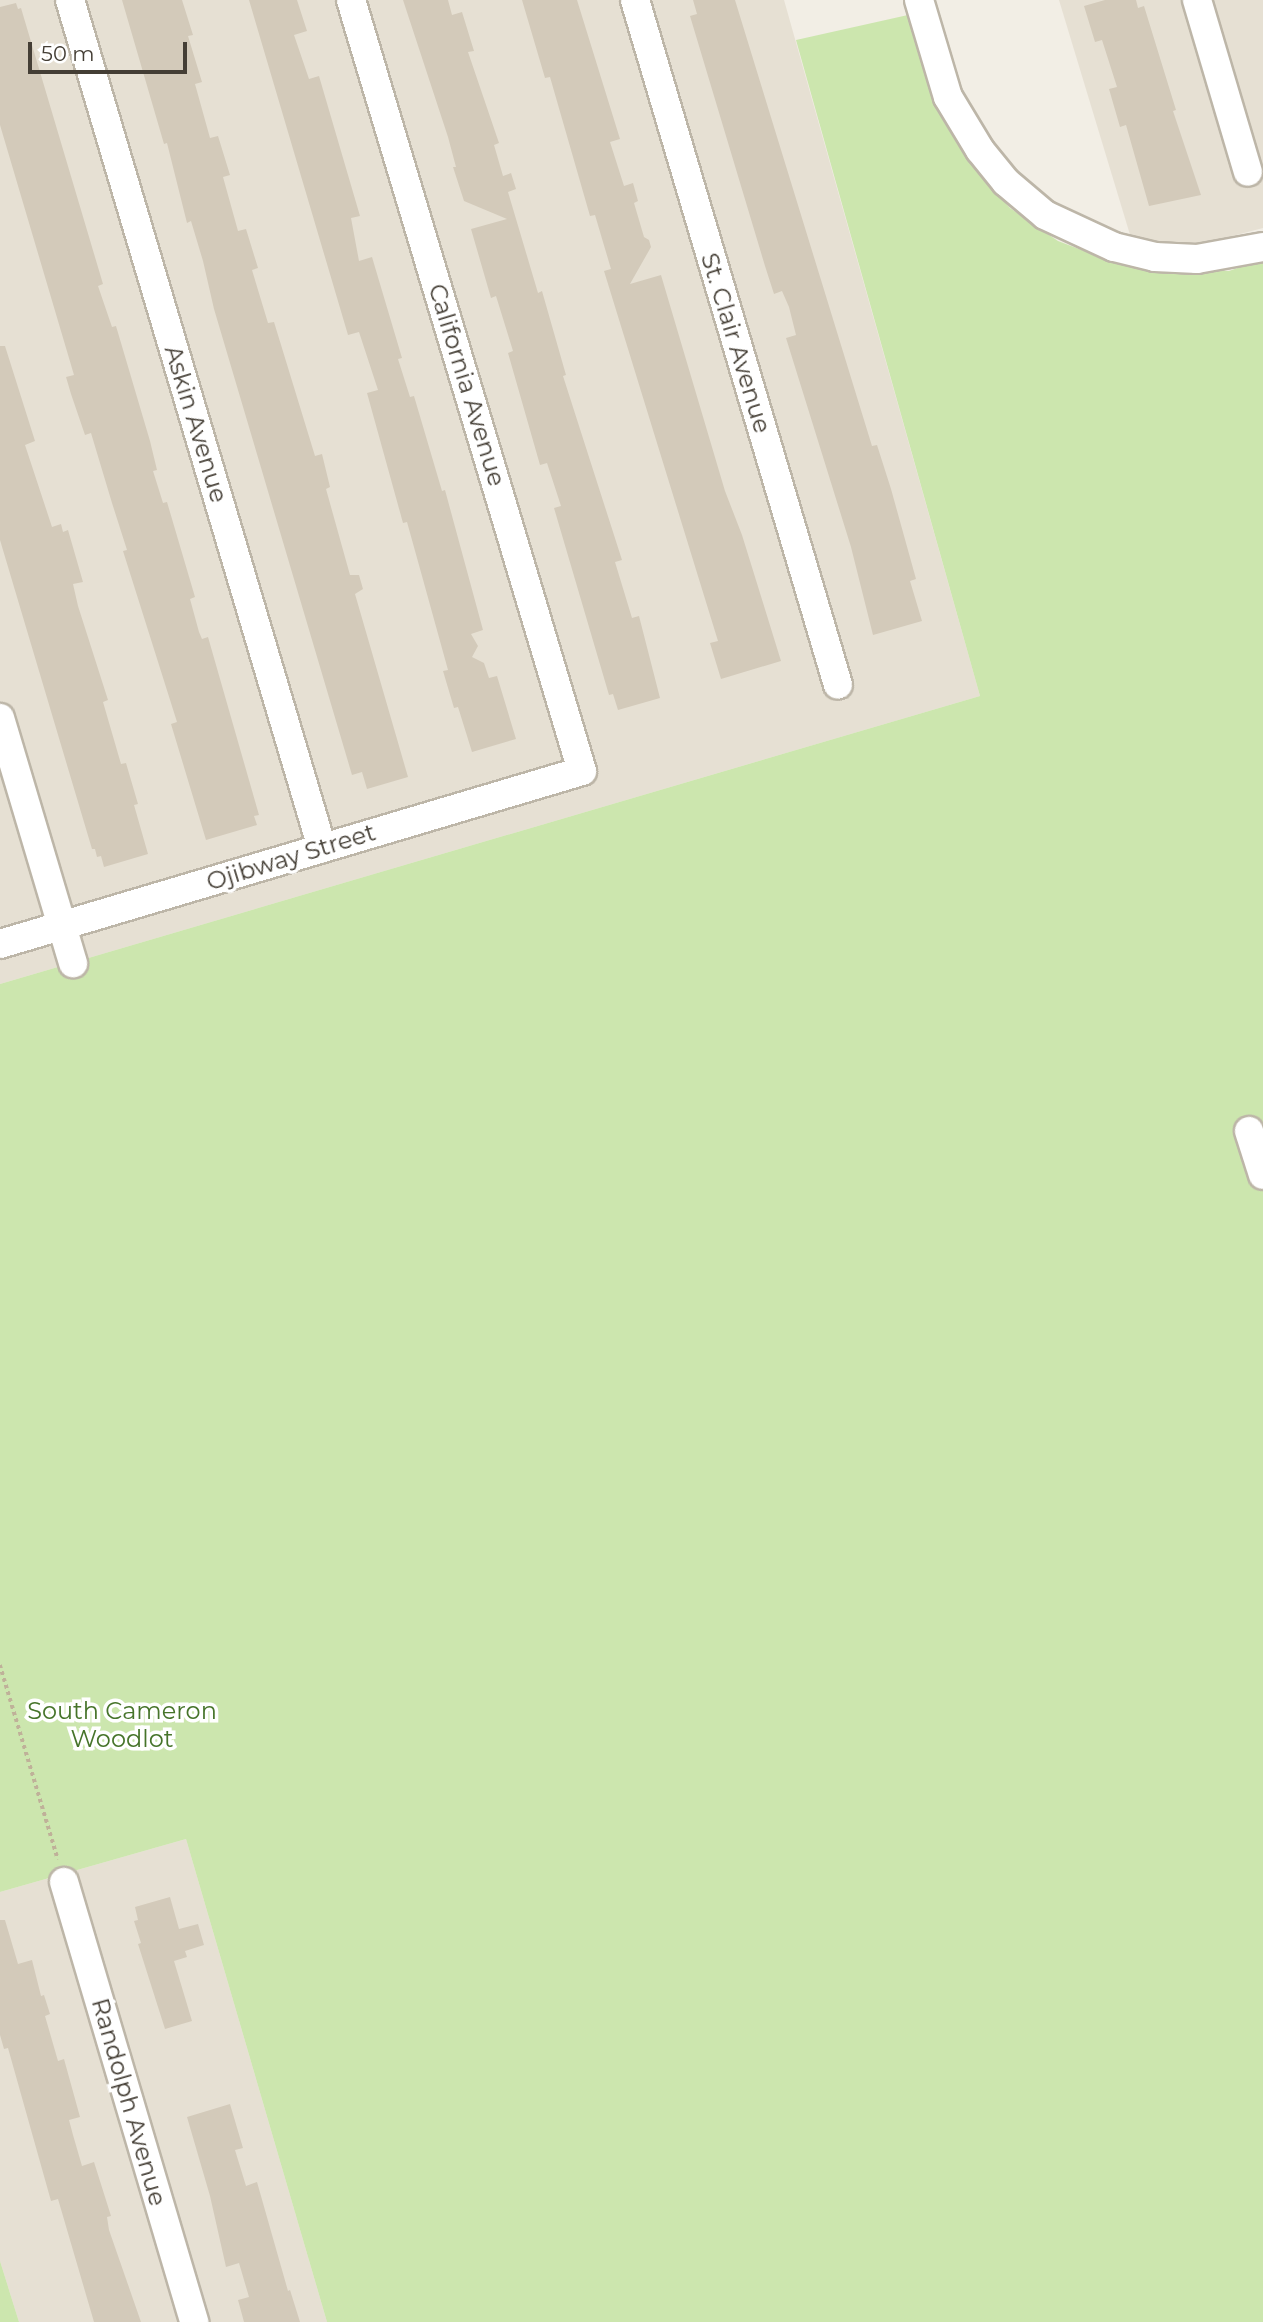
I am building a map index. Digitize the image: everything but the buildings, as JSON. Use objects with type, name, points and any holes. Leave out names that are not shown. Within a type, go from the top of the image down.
[{"type":"street","name":"Askin Avenue","points":[[70,0],[322,848]]},
{"type":"street","name":"California Avenue","points":[[351,0],[582,771]]},
{"type":"street","name":"St. Clair Avenue","points":[[635,0],[838,685]]},
{"type":"street","points":[[919,0],[948,97],[980,150],[1006,182],[1045,215],[1114,247],[1155,257],[1197,259],[1263,247]]},
{"type":"street","points":[[1197,0],[1248,172]]},
{"type":"street","points":[[0,718],[73,963]]},
{"type":"street","name":"Ojibway Street","points":[[0,944],[582,771]]},
{"type":"street","points":[[1249,1131],[1263,1175]]},
{"type":"street","name":"Randolph Avenue","points":[[61,1871],[194,2322]]},
{"type":"path","points":[[0,1665],[61,1871]]},
{"type":"shaded area","points":[[0,0],[784,0],[980,696],[0,984]]},
{"type":"shaded area","points":[[1059,0],[1263,0],[1263,228],[1194,246],[1131,238]]},
{"type":"shaded area","points":[[186,1839],[327,2322],[19,2322],[0,2261],[0,1892]]},
{"type":"green space","name":"South Cameron Woodlot","points":[[908,15],[940,111],[969,162],[1010,208],[1058,241],[1116,263],[1229,271],[1263,259],[1263,2322],[327,2322],[186,1839],[0,1892],[0,984],[980,696],[796,40]]},
{"type":"green space","points":[[0,2261],[19,2322],[0,2322]]}]
